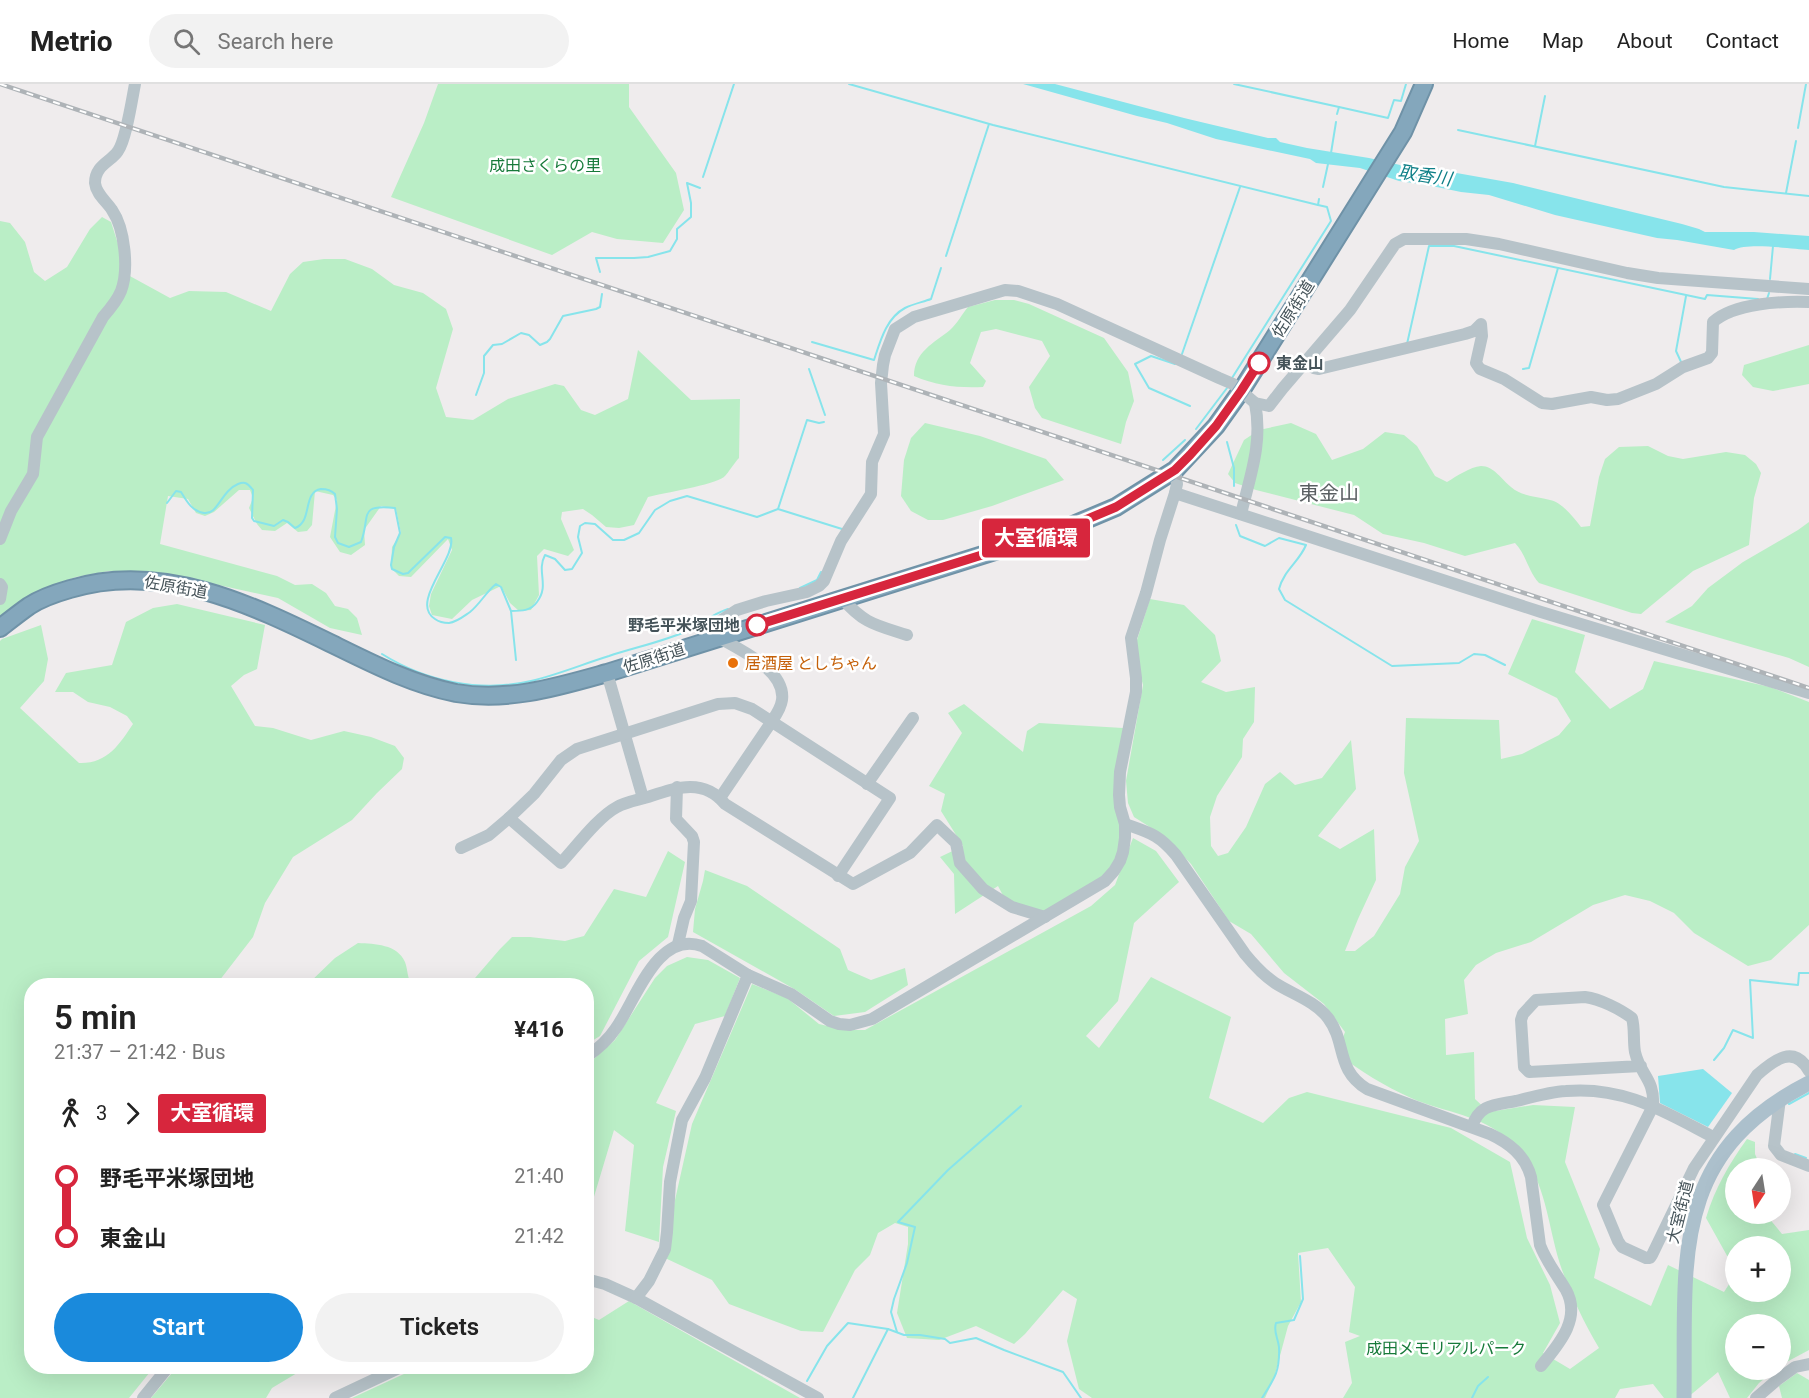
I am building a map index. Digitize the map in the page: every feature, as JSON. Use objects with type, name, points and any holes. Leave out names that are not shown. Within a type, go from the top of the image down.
[{"type":"highway","name":"佐原街道","points":[[0,628],[30,605],[69,589],[107,581],[165,582],[241,603],[419,683],[458,693],[490,696],[521,694],[607,673],[1059,531],[1116,507],[1175,470],[1216,426],[1241,391],[1400,136],[1424,84]]},
{"type":"main road","name":"大室街道","points":[[1684,1398],[1688,1248],[1699,1198],[1706,1180],[1725,1149],[1740,1131],[1780,1099],[1809,1083]]},
{"type":"street","points":[[0,539],[11,511],[33,474],[37,437],[103,317],[115,303],[121,289],[124,265],[122,231],[113,211],[99,193],[95,183],[101,168],[118,151],[125,131],[135,84]]},
{"type":"street","points":[[720,798],[779,709],[782,689],[772,672],[746,653],[713,639],[711,630],[714,625],[737,610],[807,592],[824,581],[841,540],[871,494],[872,462],[884,434],[881,383],[885,355],[895,329],[914,317],[1005,290],[1018,291],[1057,304],[1219,378],[1241,391],[1255,403],[1269,406],[1350,310],[1395,244],[1404,239],[1466,239],[1659,278],[1809,289]]},
{"type":"street","points":[[1305,363],[1319,369],[1465,334],[1474,331],[1481,324],[1482,336],[1476,363],[1480,369],[1504,379],[1542,403],[1552,404],[1591,397],[1607,400],[1618,399],[1656,384],[1683,368],[1708,358],[1712,353],[1713,322],[1721,314],[1739,308],[1783,302],[1809,302]]},
{"type":"street","points":[[1241,514],[1254,466],[1258,417],[1255,403]]},
{"type":"street","points":[[594,1050],[608,1039],[617,1027],[659,958],[678,944],[693,943],[702,946],[748,975],[791,994],[830,1021],[850,1025],[872,1019],[1095,888],[1114,871],[1124,852],[1125,824],[1120,807],[1120,772],[1136,692],[1131,638],[1175,493],[1177,484],[1175,470]]},
{"type":"street","points":[[1175,493],[1542,612],[1809,693]]},
{"type":"street","points":[[0,584],[2,587],[0,599]]},
{"type":"street","points":[[842,598],[855,613],[868,623],[907,635]]},
{"type":"street","points":[[607,673],[643,798]]},
{"type":"street","points":[[461,848],[489,835],[534,794],[554,767],[577,749],[725,703],[745,705],[890,798],[838,876]]},
{"type":"street","points":[[867,784],[913,718]]},
{"type":"street","points":[[508,818],[561,863],[617,807],[677,788],[692,786],[720,798],[725,804],[854,884],[910,853],[937,825],[956,843],[960,863],[984,889],[1012,907],[1046,917]]},
{"type":"street","points":[[677,788],[676,819],[692,836],[694,842],[691,901],[678,944]]},
{"type":"street","points":[[1125,824],[1152,833],[1166,844],[1254,965],[1276,983],[1318,1008],[1329,1018],[1335,1029],[1349,1073],[1356,1082],[1367,1089],[1472,1127],[1503,1140],[1514,1148],[1528,1167],[1540,1245],[1570,1301],[1569,1327],[1541,1366]]},
{"type":"street","points":[[636,1298],[649,1281],[665,1249],[670,1182],[682,1120],[705,1078],[748,975]]},
{"type":"street","points":[[1641,1066],[1529,1072],[1524,1067],[1521,1020],[1523,1014],[1532,1003],[1540,1000],[1585,997],[1632,1018],[1636,1053],[1653,1088],[1653,1106],[1603,1204],[1618,1241],[1623,1247],[1646,1258],[1652,1255],[1694,1168],[1746,1089],[1763,1070],[1789,1056],[1800,1059],[1809,1071]]},
{"type":"street","points":[[1472,1127],[1476,1116],[1485,1108],[1553,1092],[1601,1091],[1653,1106],[1713,1137]]},
{"type":"street","points":[[1780,1099],[1774,1146],[1781,1155],[1809,1166]]},
{"type":"street","points":[[594,1282],[605,1284],[636,1298],[818,1398]]},
{"type":"street","points":[[1756,1398],[1795,1368],[1809,1364]]},
{"type":"street","points":[[143,1398],[162,1374]]},
{"type":"street","points":[[335,1398],[386,1374]]},
{"type":"green space","name":"成田さくらの里","points":[[438,84],[629,84],[629,107],[676,173],[684,210],[663,243],[617,239],[592,232],[552,255],[391,197],[424,123]]},
{"type":"green space","points":[[102,217],[111,222],[128,275],[170,298],[189,291],[226,292],[271,311],[290,274],[303,262],[324,259],[345,259],[372,269],[394,285],[423,293],[446,309],[453,329],[436,388],[446,417],[473,420],[508,399],[555,384],[564,386],[581,410],[595,415],[628,399],[638,350],[691,400],[740,399],[739,458],[724,477],[718,480],[648,497],[634,525],[619,528],[606,527],[583,509],[562,512],[561,519],[574,550],[568,556],[544,549],[537,556],[539,595],[531,610],[519,611],[510,603],[501,586],[472,600],[452,619],[432,615],[429,606],[431,594],[452,550],[448,539],[411,577],[399,576],[391,568],[392,547],[401,533],[396,509],[381,506],[364,530],[365,545],[351,555],[340,552],[330,537],[337,500],[333,495],[315,491],[312,525],[307,531],[298,532],[287,523],[275,531],[262,530],[249,508],[253,498],[250,490],[239,490],[214,512],[205,516],[196,513],[188,499],[168,496],[160,544],[277,576],[295,585],[312,584],[326,593],[335,606],[348,609],[357,618],[362,635],[330,628],[278,598],[205,582],[144,573],[109,571],[76,577],[47,587],[0,618],[0,221],[10,223],[25,242],[34,272],[45,281],[67,267],[90,229]]},
{"type":"green space","points":[[995,300],[1014,300],[1029,304],[1104,338],[1128,372],[1134,401],[1121,444],[1042,418],[1035,408],[1029,387],[1050,356],[1042,341],[996,329],[981,332],[970,363],[986,381],[983,387],[948,386],[914,376],[921,354],[953,328],[968,307]]},
{"type":"green space","points":[[1809,345],[1809,384],[1773,391],[1753,387],[1742,375],[1744,365]]},
{"type":"green space","points":[[925,423],[980,436],[1046,459],[1064,480],[992,506],[943,520],[928,520],[911,511],[901,496],[904,460],[911,438]]},
{"type":"green space","points":[[1291,423],[1316,434],[1332,460],[1363,449],[1385,432],[1404,435],[1417,446],[1435,476],[1447,482],[1472,468],[1486,467],[1520,493],[1559,504],[1581,527],[1590,526],[1599,477],[1605,459],[1619,447],[1648,446],[1668,456],[1683,459],[1726,452],[1745,455],[1756,464],[1761,473],[1754,498],[1749,545],[1693,571],[1641,614],[1632,613],[1539,583],[1515,543],[1465,556],[1424,543],[1383,534],[1354,515],[1235,483],[1228,474],[1244,440],[1259,430]]},
{"type":"green space","points":[[1809,522],[1809,667],[1789,658],[1665,622],[1692,606],[1708,588],[1743,562]]},
{"type":"green space","name":"成田メモリアルパーク","points":[[1150,599],[1184,605],[1215,635],[1221,661],[1201,682],[1226,692],[1255,687],[1254,722],[1243,739],[1242,757],[1217,796],[1210,817],[1211,846],[1218,856],[1228,853],[1246,827],[1265,784],[1280,772],[1295,785],[1322,778],[1351,740],[1356,789],[1318,836],[1340,849],[1374,829],[1376,880],[1345,951],[1355,951],[1374,936],[1400,894],[1405,867],[1419,841],[1404,773],[1406,718],[1499,720],[1501,759],[1522,754],[1559,735],[1571,721],[1557,698],[1508,674],[1532,619],[1585,635],[1575,672],[1610,709],[1643,689],[1654,661],[1770,687],[1809,702],[1809,925],[1771,960],[1748,966],[1694,933],[1674,913],[1650,901],[1625,895],[1593,905],[1531,942],[1496,953],[1476,965],[1464,980],[1468,1014],[1445,1019],[1446,1055],[1474,1052],[1475,1099],[1489,1112],[1533,1105],[1575,1107],[1565,1162],[1600,1249],[1594,1278],[1651,1306],[1668,1265],[1724,1292],[1725,1290],[1725,1302],[1791,1302],[1791,1236],[1725,1236],[1725,1252],[1706,1218],[1725,1174],[1725,1224],[1774,1224],[1782,1234],[1809,1230],[1809,1350],[1791,1360],[1791,1314],[1725,1314],[1725,1380],[1763,1380],[1747,1398],[1730,1398],[1718,1372],[1687,1398],[1664,1398],[1653,1384],[1620,1389],[1615,1398],[1343,1398],[1352,1383],[1345,1342],[1360,1336],[1349,1332],[1355,1287],[1328,1248],[1298,1253],[1301,1302],[1288,1326],[1274,1378],[1265,1398],[1092,1398],[1079,1389],[1067,1341],[1077,1299],[1063,1290],[1014,1344],[976,1326],[939,1340],[907,1338],[897,1313],[908,1244],[908,1227],[895,1223],[878,1233],[870,1255],[855,1270],[823,1332],[801,1331],[729,1304],[712,1280],[665,1258],[692,1124],[752,984],[787,998],[819,1024],[844,1030],[865,1030],[1091,906],[1115,885],[1133,838],[1156,851],[1179,882],[1134,923],[1118,1001],[1086,1036],[1099,1048],[1151,977],[1231,1017],[1209,1098],[1263,1123],[1289,1098],[1307,1092],[1451,1128],[1510,1162],[1527,1238],[1550,1285],[1560,1323],[1543,1353],[1570,1369],[1599,1348],[1583,1319],[1562,1270],[1539,1185],[1532,1169],[1510,1141],[1475,1119],[1424,1103],[1401,1093],[1337,1054],[1345,1032],[1324,1004],[1284,973],[1251,934],[1229,921],[1191,864],[1164,836],[1134,817],[1128,803],[1126,781],[1143,685],[1137,662],[1137,640]]},
{"type":"green space","points":[[177,604],[265,625],[257,669],[244,675],[231,686],[255,726],[273,728],[311,740],[344,731],[371,737],[395,746],[404,758],[402,769],[352,820],[293,857],[265,903],[253,937],[221,978],[24,978],[24,1374],[148,1374],[129,1398],[0,1398],[0,641],[41,625],[48,659],[44,681],[20,708],[79,763],[89,762],[105,757],[111,752],[133,724],[127,716],[110,707],[88,702],[73,692],[55,692],[66,673],[112,665],[126,622],[153,608]]},
{"type":"green space","points":[[964,704],[1023,752],[1027,731],[1039,723],[1123,728],[1119,847],[1115,865],[1107,874],[1043,914],[1007,903],[998,886],[955,914],[954,874],[940,857],[963,846],[941,811],[945,794],[929,786],[962,733],[948,713]]},
{"type":"green space","points":[[668,851],[685,862],[668,937],[639,961],[600,1036],[594,1040],[594,978],[475,978],[512,937],[565,941],[584,936],[614,889],[646,897]]},
{"type":"green space","points":[[705,870],[747,886],[840,949],[848,970],[871,980],[905,968],[908,985],[865,1012],[834,1016],[796,990],[693,932],[695,909]]},
{"type":"green space","points":[[358,943],[385,946],[401,956],[405,962],[409,978],[314,978],[335,958]]},
{"type":"green space","points":[[687,957],[708,960],[740,978],[725,1016],[695,1024],[656,1103],[676,1111],[663,1167],[659,1242],[625,1231],[634,1145],[614,1130],[594,1197],[594,1059],[615,1040],[655,978],[667,966]]},
{"type":"green space","points":[[1747,1139],[1755,1142],[1757,1158],[1734,1158]]},
{"type":"green space","points":[[629,1301],[800,1398],[352,1398],[404,1374],[594,1374],[594,1318],[599,1320]]},
{"type":"green space","points":[[1797,1373],[1809,1380],[1809,1398],[1782,1398],[1779,1386],[1791,1380]]},
{"type":"green space","points":[[171,1374],[295,1374],[272,1388],[266,1398],[151,1398]]},
{"type":"water","name":"取香川","points":[[1023,84],[1055,84],[1184,118],[1276,138],[1280,142],[1307,148],[1513,183],[1682,224],[1705,232],[1754,232],[1809,236],[1809,250],[1749,246],[1734,250],[1657,238],[1555,215],[1489,195],[1399,181],[1360,168],[1316,163],[1310,159],[1216,139],[1167,123]]},
{"type":"water","points":[[1703,1069],[1732,1093],[1708,1127],[1660,1103],[1658,1076]]},
{"type":"waterway","points":[[703,177],[734,84]]},
{"type":"waterway","points":[[849,84],[993,125],[1318,205]]},
{"type":"waterway","points":[[1234,84],[1339,107]]},
{"type":"waterway","points":[[1337,114],[1339,107],[1388,118],[1394,100],[1401,101],[1406,84]]},
{"type":"waterway","points":[[1798,128],[1806,84]]},
{"type":"waterway","points":[[1535,146],[1545,96]]},
{"type":"waterway","points":[[1331,153],[1336,122]]},
{"type":"waterway","points":[[946,256],[989,124]]},
{"type":"waterway","points":[[1458,130],[1724,187],[1809,196]]},
{"type":"waterway","points":[[1786,193],[1796,141]]},
{"type":"waterway","points":[[1323,187],[1328,164]]},
{"type":"waterway","points":[[600,272],[596,258],[648,257],[670,251],[677,239],[677,229],[691,217],[687,183],[700,188]]},
{"type":"waterway","points":[[1182,354],[1240,187]]},
{"type":"waterway","points":[[1232,378],[1331,221],[1327,207],[1318,205],[1319,199]]},
{"type":"waterway","points":[[1407,344],[1429,246],[1454,246],[1705,299],[1707,295],[1758,299]]},
{"type":"waterway","points":[[1770,279],[1773,246]]},
{"type":"waterway","points":[[812,342],[874,360],[888,324],[898,312],[931,299],[941,268]]},
{"type":"waterway","points":[[1523,369],[1529,368],[1558,268]]},
{"type":"waterway","points":[[1767,299],[1769,293]]},
{"type":"waterway","points":[[476,395],[484,373],[484,356],[493,345],[502,344],[521,333],[529,335],[540,345],[547,342],[563,316],[600,307],[602,294]]},
{"type":"waterway","points":[[1682,364],[1676,351],[1686,296]]},
{"type":"waterway","points":[[1175,364],[1151,356],[1135,364],[1149,388],[1190,406]]},
{"type":"waterway","points":[[809,369],[825,415]]},
{"type":"waterway","points":[[1196,429],[1227,388]]},
{"type":"waterway","points":[[824,422],[807,420],[778,509],[842,529]]},
{"type":"waterway","points":[[1163,460],[1185,440]]},
{"type":"waterway","points":[[1227,442],[1234,468],[1234,486]]},
{"type":"waterway","points":[[167,503],[176,491],[181,492],[193,508],[209,513],[232,487],[245,483],[253,490],[252,518],[254,521],[274,526],[283,520],[295,528],[304,520],[309,501],[315,491],[327,490],[335,494],[337,509],[335,537],[338,543],[349,547],[361,542],[367,514],[370,510],[383,507],[395,508],[400,533],[394,547],[392,569],[403,574],[408,573],[445,537],[451,538],[451,547],[427,603],[428,612],[435,619],[449,623],[470,612],[496,584],[501,587],[511,611],[522,611],[532,607],[541,596],[542,567],[545,555],[555,559],[565,570],[572,569],[582,553],[578,537],[580,526],[585,523],[595,524],[613,540],[624,540],[639,533],[655,510],[670,501],[687,496],[757,517],[778,509]]},
{"type":"waterway","points":[[1236,525],[1240,536],[1265,546],[1279,538],[1306,545],[1281,582],[1279,589],[1285,600],[1392,666],[1459,663],[1474,654],[1485,655],[1505,665]]},
{"type":"waterway","points":[[800,588],[817,580],[821,572]]},
{"type":"waterway","points":[[382,654],[435,678],[473,685],[512,684],[550,676],[669,638],[728,609]]},
{"type":"waterway","points":[[511,611],[516,660]]},
{"type":"waterway","points":[[1714,1060],[1724,1048],[1733,1030],[1753,1038],[1750,980],[1798,985],[1799,973],[1809,973]]},
{"type":"waterway","points":[[1789,1104],[1809,1093]]},
{"type":"waterway","points":[[897,1332],[891,1312],[907,1263],[915,1227],[898,1222],[948,1170],[1021,1106]]},
{"type":"waterway","points":[[1795,1154],[1806,1158]]},
{"type":"waterway","points":[[1262,1398],[1277,1368],[1279,1347],[1275,1332],[1276,1323],[1294,1320],[1303,1299],[1300,1256]]},
{"type":"waterway","points":[[807,1381],[827,1346],[848,1323],[888,1329],[904,1335],[945,1339],[950,1343],[976,1338],[1063,1372],[1081,1398]]},
{"type":"waterway","points":[[853,1398],[888,1329]]},
{"type":"waterway","points":[[1472,1398],[1478,1386],[1488,1377]]},
{"type":"railway","points":[[0,84],[1809,688]]},
{"type":"bus line","name":"大室循環","points":[[757,625],[1059,531],[1116,507],[1175,470],[1190,455],[1216,426],[1259,363]]},
{"type":"place","name":"東金山","points":[[1259,363]]},
{"type":"place","name":"野毛平米塚団地","points":[[757,625]]},
{"type":"place","name":"居酒屋 としちゃん","points":[[733,663]]},
{"type":"district","name":"東金山","points":[[1329,493]]}]
